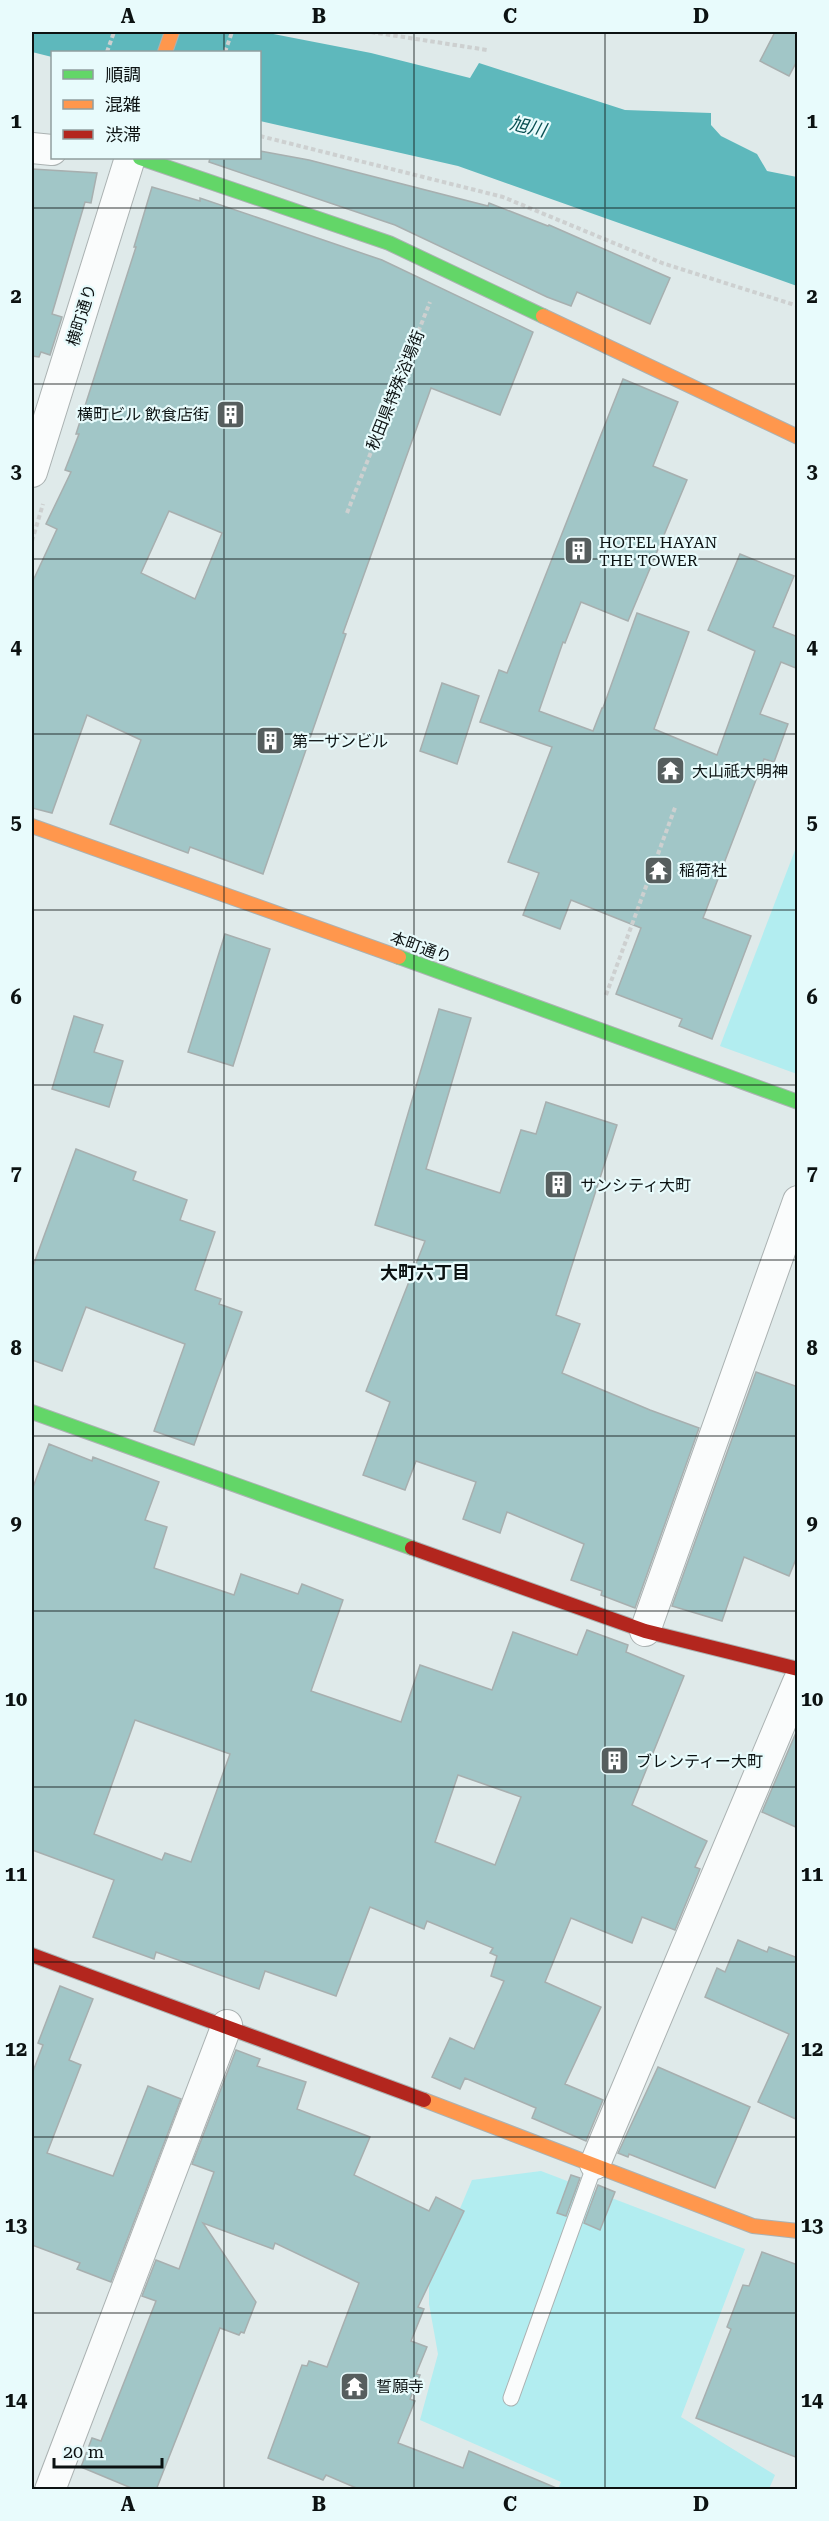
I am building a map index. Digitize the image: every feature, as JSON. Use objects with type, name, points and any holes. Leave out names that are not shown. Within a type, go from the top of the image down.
[{"type":"street","points":[[165,51],[172,32]]},
{"type":"street","points":[[32,148],[51,150]]},
{"type":"street","name":"横町通り","points":[[32,472],[130,159]]},
{"type":"street","points":[[143,159],[389,243],[798,438]]},
{"type":"street","name":"本町通り","points":[[32,826],[798,1102]]},
{"type":"street","points":[[645,1631],[798,1201]]},
{"type":"street","points":[[32,1412],[645,1631],[798,1669]]},
{"type":"street","points":[[595,2164],[798,1682]]},
{"type":"street","points":[[32,1955],[227,2025],[753,2226],[798,2231]]},
{"type":"street","points":[[50,2490],[227,2025]]},
{"type":"lane","points":[[511,2398],[595,2164]]},
{"type":"path","points":[[107,51],[114,32]]},
{"type":"path","points":[[225,51],[232,32]]},
{"type":"path","points":[[371,32],[487,50]]},
{"type":"path","points":[[261,136],[503,197],[662,263],[798,306]]},
{"type":"path","name":"秋田県特殊浴場街","points":[[347,513],[434,293],[439,266]]},
{"type":"path","points":[[594,1027],[676,805]]},
{"type":"shaded area","points":[[797,845],[797,1074],[720,1046]]},
{"type":"shaded area","points":[[541,2171],[745,2249],[681,2417],[775,2475],[769,2489],[558,2489],[561,2482],[420,2420],[438,2354],[429,2304],[429,2282],[472,2180]]},
{"type":"water","name":"旭川","points":[[32,32],[263,32],[371,53],[470,78],[479,63],[625,110],[711,113],[711,125],[721,136],[757,154],[767,171],[797,177],[797,286],[458,166],[261,121],[261,51],[51,51],[51,57],[32,52]]},
{"type":"building","points":[[775,32],[798,32],[798,59],[789,76],[760,61]]},
{"type":"building","points":[[261,151],[309,160],[488,206],[489,203],[549,225],[670,278],[650,324],[577,292],[571,306],[547,297],[395,225],[209,162],[210,159],[261,159]]},
{"type":"building","points":[[32,169],[97,173],[91,203],[85,202],[52,314],[62,317],[50,355],[41,352],[39,357],[32,356]]},
{"type":"building","points":[[152,187],[200,201],[200,198],[382,260],[533,332],[500,415],[431,388],[343,633],[346,634],[263,874],[190,847],[188,853],[110,824],[141,740],[87,715],[52,813],[32,808],[32,583],[57,529],[46,524],[71,472],[65,470],[79,434],[76,434],[136,247],[134,247]],"holes":[[[169,511],[222,533],[195,599],[141,573]]]},
{"type":"building","points":[[623,379],[678,402],[653,466],[687,480],[628,621],[581,602],[565,643],[563,642],[539,711],[593,731],[637,613],[689,632],[654,729],[717,755],[755,651],[708,630],[740,554],[794,576],[773,627],[798,637],[798,669],[781,662],[760,714],[788,724],[774,762],[764,759],[703,918],[751,936],[712,1039],[679,1026],[682,1019],[616,994],[641,928],[571,900],[560,929],[523,915],[539,873],[508,862],[552,747],[480,722],[499,670],[507,673]]},
{"type":"building","points":[[442,683],[479,696],[457,764],[420,751]]},
{"type":"building","points":[[225,934],[270,949],[233,1066],[188,1052]]},
{"type":"building","points":[[439,1009],[471,1018],[426,1169],[500,1193],[521,1130],[536,1134],[546,1102],[617,1125],[556,1315],[580,1324],[562,1373],[699,1428],[635,1608],[601,1595],[602,1591],[571,1580],[584,1544],[507,1512],[500,1533],[463,1519],[476,1482],[416,1461],[405,1490],[363,1475],[390,1402],[366,1391],[425,1241],[375,1225]]},
{"type":"building","points":[[74,1016],[103,1025],[94,1052],[123,1061],[109,1107],[52,1089]]},
{"type":"building","points":[[76,1149],[136,1172],[133,1180],[187,1200],[180,1220],[215,1232],[195,1290],[221,1299],[219,1304],[242,1312],[194,1445],[154,1431],[185,1344],[86,1307],[62,1371],[32,1360],[32,1269]]},
{"type":"building","points":[[756,1372],[798,1387],[798,1554],[789,1576],[744,1557],[722,1621],[672,1606]]},
{"type":"building","points":[[49,1444],[92,1461],[93,1457],[159,1482],[145,1520],[167,1527],[154,1568],[234,1595],[241,1574],[298,1594],[302,1584],[343,1600],[311,1691],[401,1722],[420,1665],[492,1690],[513,1632],[577,1655],[587,1630],[628,1645],[626,1652],[684,1676],[632,1805],[707,1841],[695,1867],[700,1869],[675,1930],[642,1917],[632,1943],[571,1918],[545,1982],[601,2007],[565,2084],[603,2100],[586,2141],[532,2118],[536,2108],[465,2078],[460,2089],[432,2077],[450,2038],[474,2049],[504,1981],[491,1976],[497,1956],[490,1953],[493,1948],[427,1921],[424,1929],[370,1907],[336,1996],[265,1971],[259,1989],[156,1952],[154,1959],[93,1937],[114,1880],[32,1850],[32,1490]],"holes":[[[135,1720],[230,1754],[191,1862],[165,1853],[162,1860],[94,1834]],[[458,1775],[521,1797],[495,1865],[435,1842]]]},
{"type":"building","points":[[798,1728],[798,1828],[762,1812]]},
{"type":"building","points":[[738,1940],[767,1952],[769,1947],[798,1958],[798,2120],[758,2102],[789,2034],[705,1997],[717,1968],[725,1972]]},
{"type":"building","points":[[60,1986],[93,1999],[69,2060],[81,2065],[47,2153],[113,2176],[148,2086],[181,2099],[111,2282],[77,2269],[80,2263],[32,2245],[32,2074],[43,2045],[38,2043]]},
{"type":"building","points":[[236,2050],[260,2059],[257,2066],[306,2082],[297,2109],[370,2137],[354,2175],[429,2211],[436,2197],[464,2211],[418,2307],[424,2309],[411,2341],[427,2347],[416,2374],[420,2375],[410,2399],[415,2401],[398,2443],[463,2468],[469,2451],[561,2490],[361,2490],[326,2475],[323,2480],[268,2458],[302,2365],[307,2366],[309,2361],[327,2367],[359,2283],[275,2243],[273,2249],[203,2223],[256,2302],[244,2333],[241,2332],[239,2335],[220,2328],[156,2490],[136,2490],[81,2467],[92,2438],[101,2441],[156,2301],[142,2296],[156,2260],[179,2269],[214,2172],[192,2164]]},
{"type":"building","points":[[658,2067],[750,2107],[715,2188],[629,2154],[628,2157],[618,2153]]},
{"type":"building","points":[[571,2175],[580,2178],[566,2216],[557,2213]]},
{"type":"building","points":[[598,2185],[615,2192],[600,2230],[584,2223]]},
{"type":"building","points":[[762,2252],[798,2265],[798,2458],[696,2418],[731,2329],[727,2327],[743,2285],[749,2286]]},
{"type":"traffic: fast","points":[[143,159],[389,243],[543,316]]},
{"type":"traffic: fast","points":[[399,957],[798,1102]]},
{"type":"traffic: fast","points":[[32,1412],[412,1548]]},
{"type":"traffic: slow","points":[[165,51],[172,32]]},
{"type":"traffic: slow","points":[[543,316],[798,437]]},
{"type":"traffic: slow","points":[[32,826],[399,957]]},
{"type":"traffic: slow","points":[[424,2100],[753,2226],[798,2231]]},
{"type":"traffic: jam","points":[[412,1548],[645,1631],[798,1669]]},
{"type":"traffic: jam","points":[[32,1955],[424,2100]]},
{"type":"place","name":"横町ビル 飲食店街","points":[[230,414]]},
{"type":"place","name":"HOTEL HAYAN THE TOWER","points":[[578,551]]},
{"type":"place","name":"第一サンビル","points":[[271,741]]},
{"type":"place","name":"大山祇大明神","points":[[671,771]]},
{"type":"place","name":"稲荷社","points":[[658,870]]},
{"type":"place","name":"サンシティ大町","points":[[559,1185]]},
{"type":"place","name":"ブレンティー大町","points":[[615,1761]]},
{"type":"place","name":"誓願寺","points":[[355,2386]]},
{"type":"district","name":"大町六丁目","points":[[425,1273]]}]
